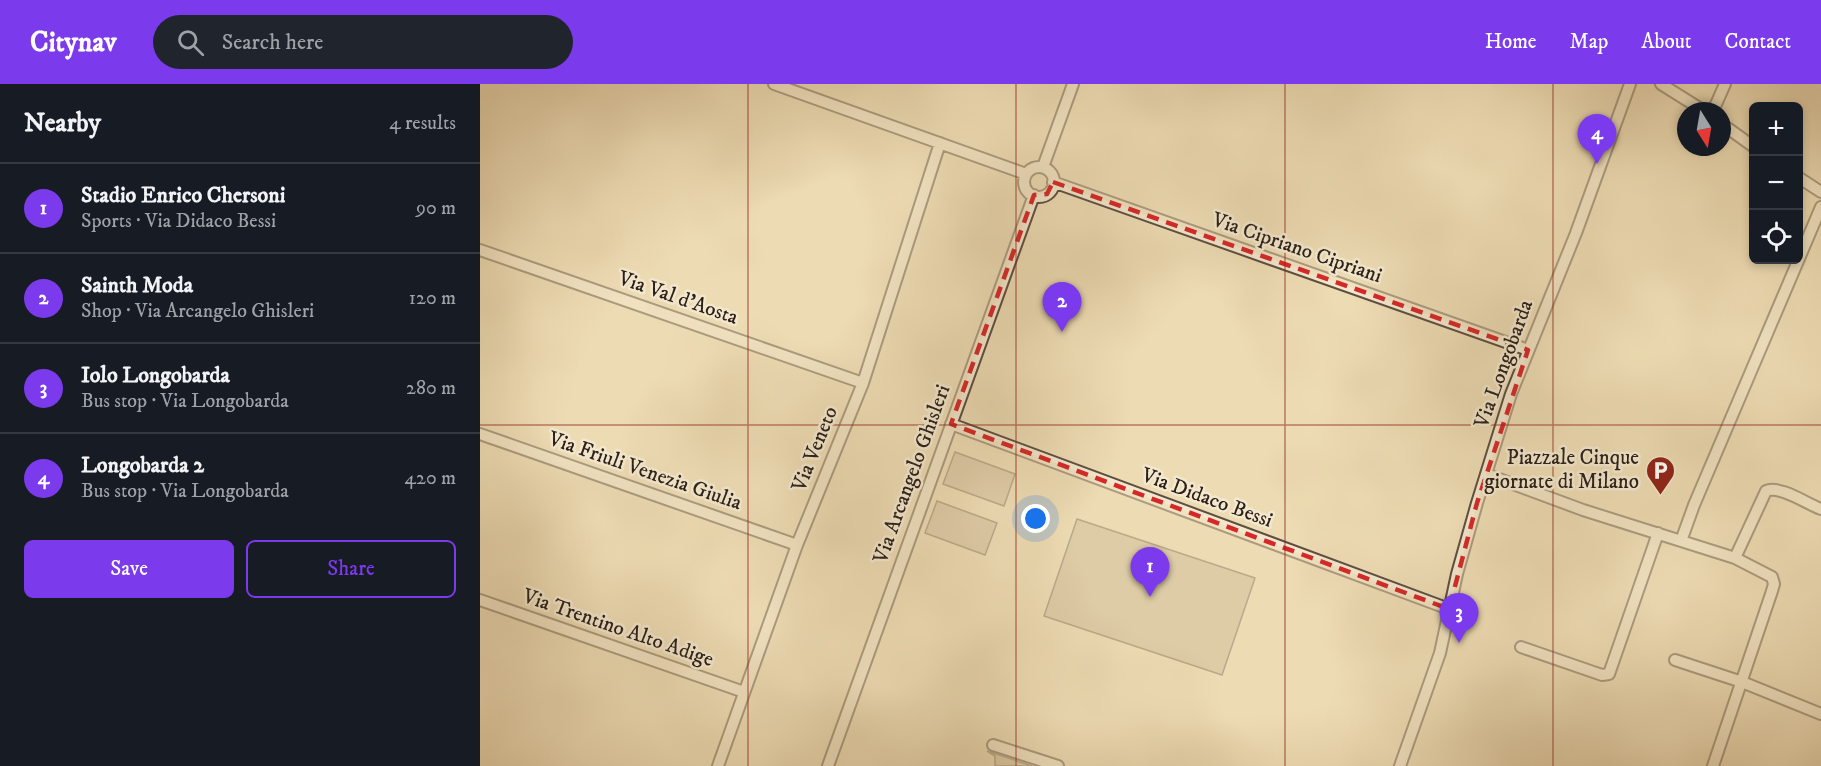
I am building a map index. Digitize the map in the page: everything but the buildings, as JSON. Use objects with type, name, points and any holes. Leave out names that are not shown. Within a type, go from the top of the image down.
[{"type":"street","points":[[774,84],[1026,174]]},
{"type":"street","points":[[1043,167],[1073,84]]},
{"type":"street","name":"Via Longobarda","points":[[1400,766],[1440,653],[1449,609],[1486,474],[1511,394],[1576,233],[1630,84]]},
{"type":"street","points":[[1661,84],[1690,102]]},
{"type":"street","points":[[1717,102],[1725,84]]},
{"type":"street","points":[[1731,130],[1749,143]]},
{"type":"street","name":"Via Veneto","points":[[717,766],[797,545],[863,383],[940,143]]},
{"type":"street","points":[[1043,167],[1051,173],[1053,187],[1047,194],[1034,195],[1025,187],[1026,174],[1033,168],[1043,167]]},
{"type":"street","points":[[1803,180],[1821,192]]},
{"type":"street","name":"Via Cipriano Cipriani","points":[[1053,182],[1528,350]]},
{"type":"street","name":"Via Arcangelo Ghisleri","points":[[828,766],[1034,195]]},
{"type":"street","points":[[1681,541],[1694,505],[1821,207]]},
{"type":"street","name":"Via Val d'Aosta","points":[[480,250],[863,383]]},
{"type":"street","name":"Via Didaco Bessi","points":[[951,424],[1449,609]]},
{"type":"street","name":"Via Friuli Venezia Giulia","points":[[480,434],[797,545]]},
{"type":"street","points":[[1486,474],[1582,510],[1735,558],[1772,577],[1774,584],[1713,766]]},
{"type":"street","points":[[1735,558],[1766,491],[1775,489],[1782,491],[1821,510]]},
{"type":"street","points":[[1521,647],[1602,675],[1612,672],[1658,533]]},
{"type":"street","name":"Via Trentino Alto Adige","points":[[480,600],[744,692]]},
{"type":"street","points":[[1675,660],[1742,682],[1821,714]]},
{"type":"street","points":[[993,745],[1058,766]]},
{"type":"highlighted area","points":[[1053,182],[1528,350],[1477,503],[1449,609],[951,424],[1034,195],[1047,194]]},
{"type":"shaded area","points":[[955,452],[1015,474],[1004,506],[943,484]]},
{"type":"shaded area","points":[[937,501],[997,523],[985,555],[925,533]]},
{"type":"shaded area","points":[[1077,519],[1255,578],[1222,675],[1044,616]]},
{"type":"shaded area","points":[[987,751],[1032,766],[995,766],[995,756]]},
{"type":"place","name":"Longobarda 2","points":[[1597,164]]},
{"type":"place","name":"Sainth Moda","points":[[1062,332]]},
{"type":"place","name":"Piazzale Cinque giornate di Milano","points":[[1660,496]]},
{"type":"place","name":"Stadio Enrico Chersoni","points":[[1150,597]]},
{"type":"place","name":"Iolo Longobarda","points":[[1459,643]]}]
